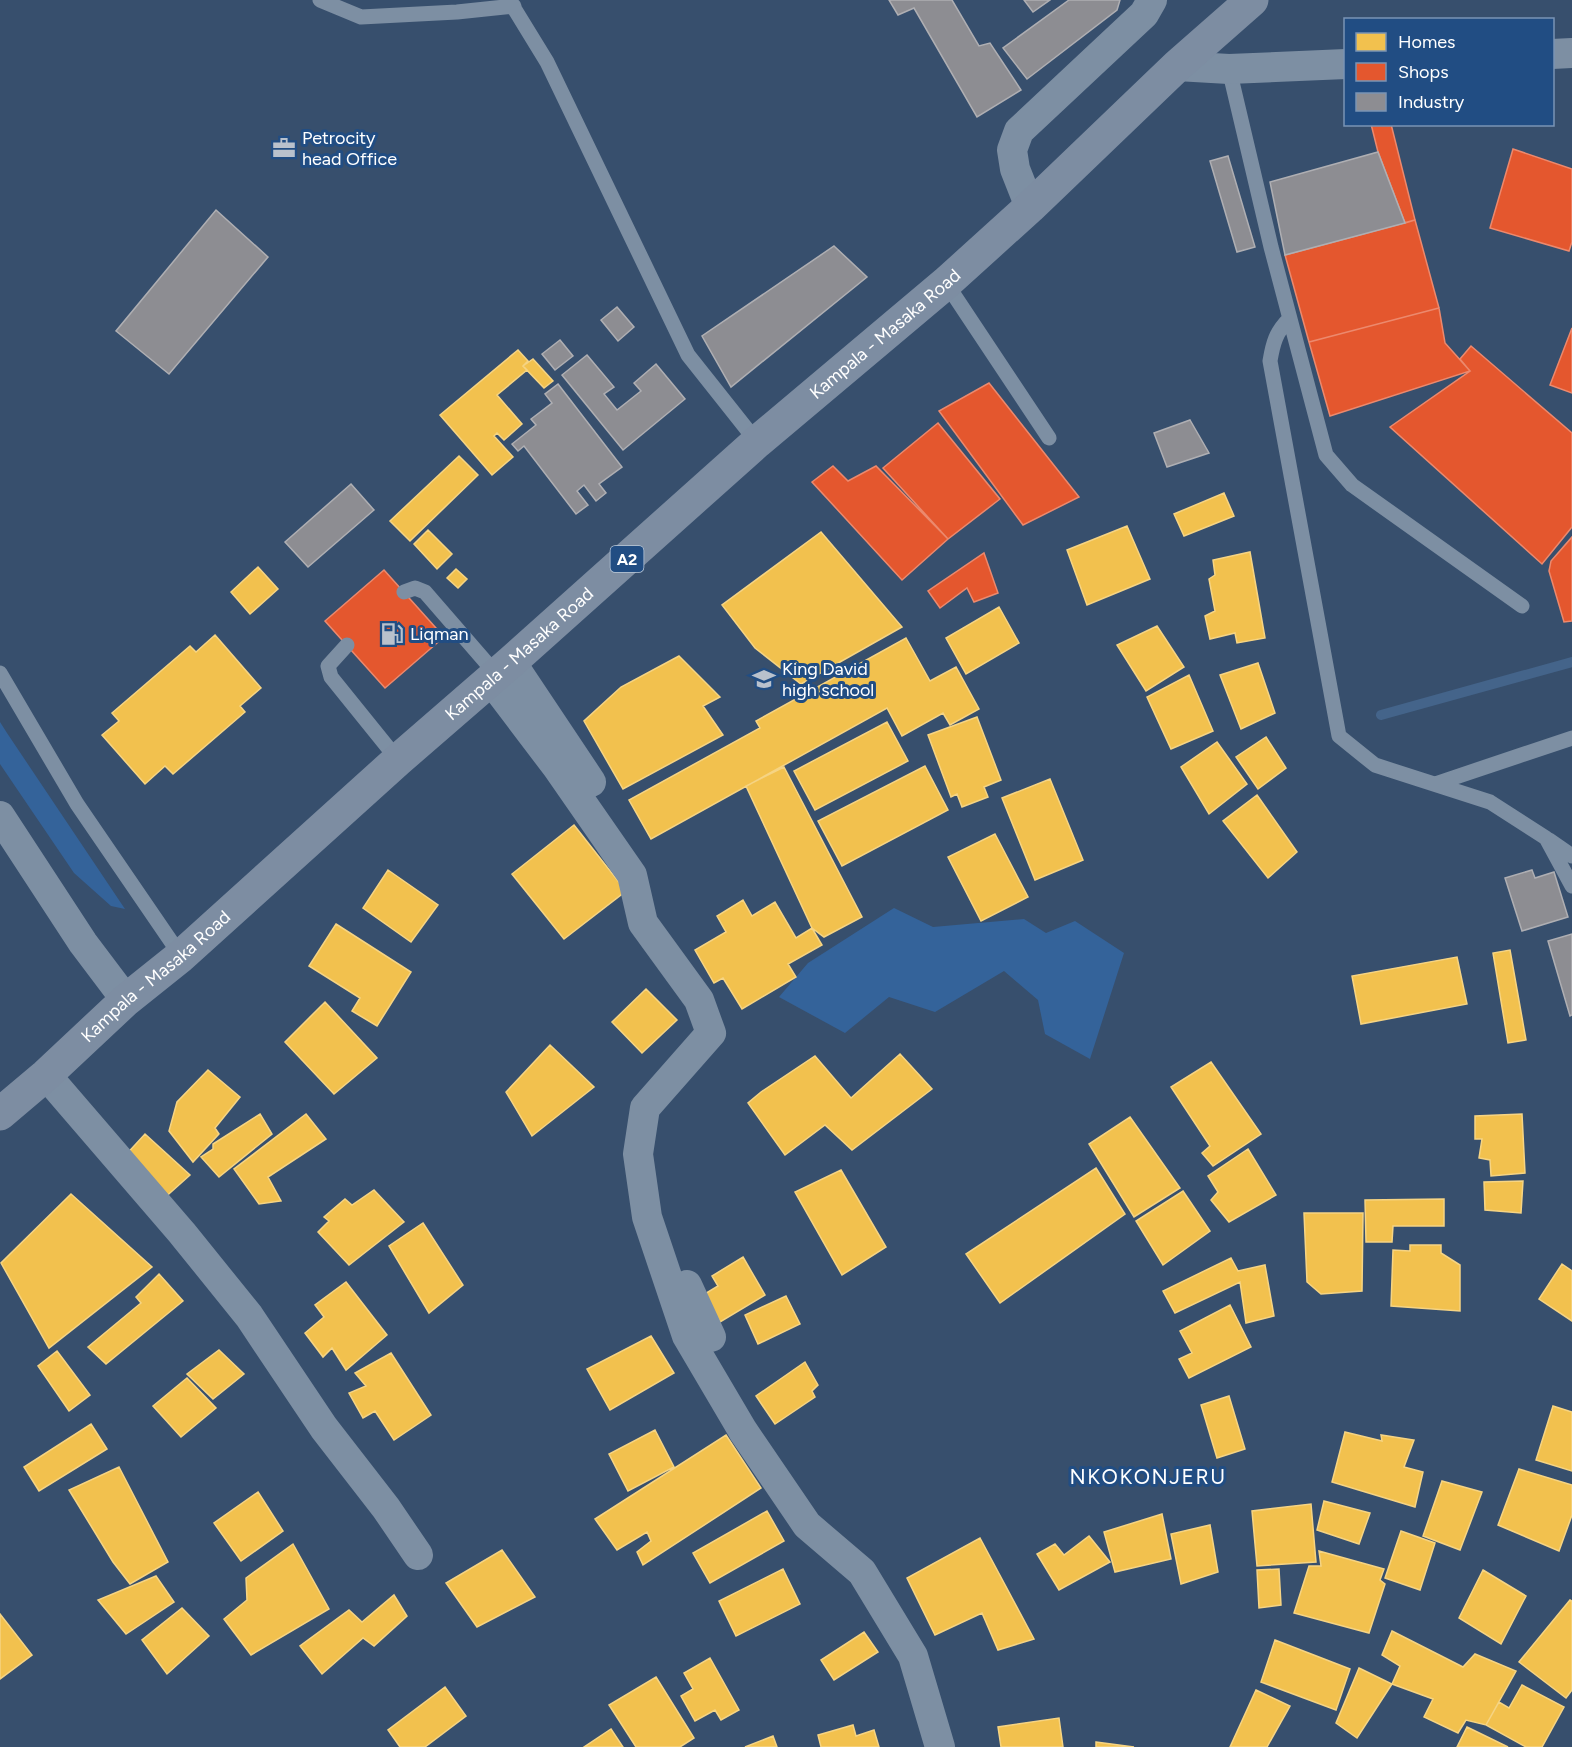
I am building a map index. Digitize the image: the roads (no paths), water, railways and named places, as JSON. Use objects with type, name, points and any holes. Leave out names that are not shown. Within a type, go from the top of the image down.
[{"type":"highway","name":"Kampala - Masaka Road","points":[[0,1114],[46,1075],[126,1000],[181,956],[757,442],[946,283],[1030,207],[1177,66],[1252,0]]},
{"type":"street","points":[[1030,207],[1015,169],[1012,150],[1019,131],[1144,14],[1152,0]]},
{"type":"street","points":[[1554,54],[1572,53]]},
{"type":"street","points":[[1177,66],[1229,69],[1344,64]]},
{"type":"street","points":[[500,672],[647,863],[645,895],[725,1016],[725,1034],[657,1112],[655,1149],[661,1228],[711,1337]]},
{"type":"street","points":[[500,672],[557,767],[632,875],[643,924],[699,1000],[711,1033],[645,1108],[638,1154],[647,1217],[687,1336],[743,1431],[807,1526],[862,1572],[914,1656],[940,1747]]},
{"type":"street","points":[[0,816],[83,943],[126,1000]]},
{"type":"street","points":[[46,1075],[182,1233],[249,1316],[324,1428],[386,1508],[418,1555]]},
{"type":"lane","points":[[320,0],[361,16],[457,12],[512,3],[547,62],[688,355],[757,442]]},
{"type":"lane","points":[[1229,69],[1289,319],[1326,455],[1352,485],[1522,606]]},
{"type":"lane","points":[[946,283],[973,326],[1024,397],[1049,438]]},
{"type":"lane","points":[[1289,319],[1280,328],[1274,340],[1270,361],[1339,736],[1375,765],[1490,802],[1572,856]]},
{"type":"lane","points":[[404,592],[415,588],[425,592],[500,672]]},
{"type":"lane","points":[[347,645],[328,666],[331,677],[398,760]]},
{"type":"lane","points":[[0,674],[77,804],[181,956]]},
{"type":"lane","points":[[1435,784],[1572,738]]},
{"type":"lane","points":[[1546,838],[1572,886]]},
{"type":"waterway","points":[[1381,715],[1572,662]]},
{"type":"place","name":"Petrocity head Office","points":[[284,148]]},
{"type":"place","name":"Liqman","points":[[392,634]]},
{"type":"place","name":"King David high school","points":[[764,679]]},
{"type":"district","name":"NKOKONJERU","points":[[1148,1477]]}]
